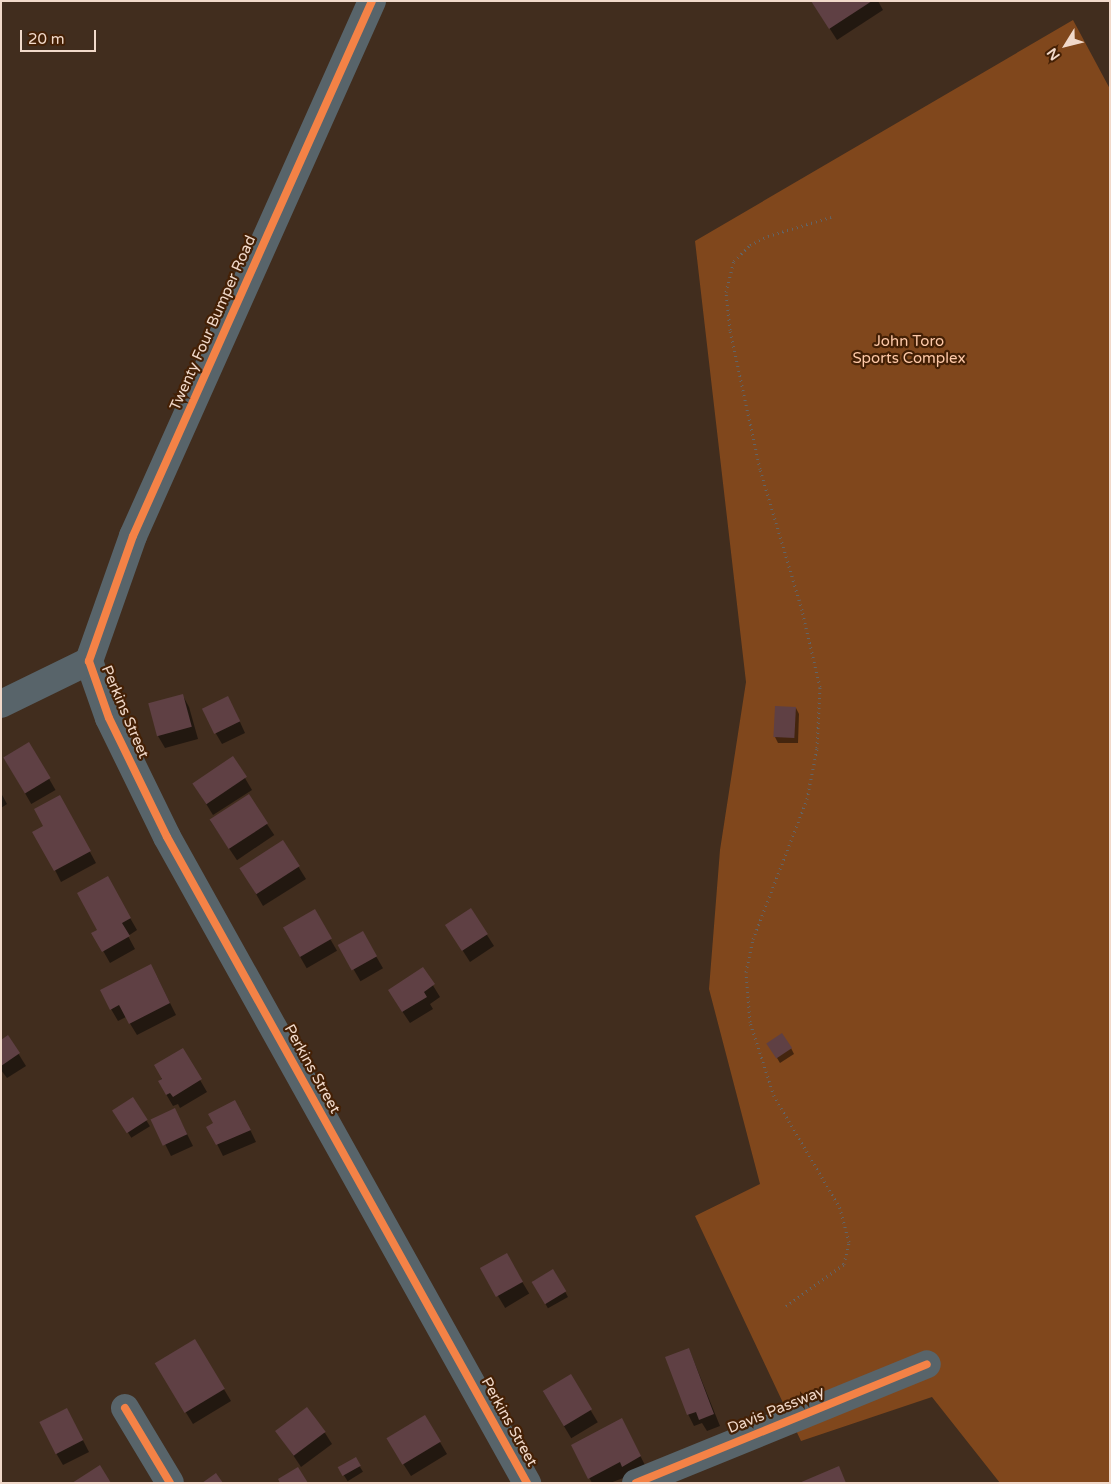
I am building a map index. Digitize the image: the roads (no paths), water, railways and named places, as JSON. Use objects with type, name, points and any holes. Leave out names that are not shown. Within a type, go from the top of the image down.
[{"type":"street","name":"Twenty Four Bumper Road","points":[[89,660],[133,536],[372,1]]},
{"type":"street","points":[[1,704],[89,660]]},
{"type":"street","name":"Perkins Street","points":[[89,660],[109,718],[167,837],[527,1483]]},
{"type":"street","name":"Davis Passway","points":[[636,1483],[927,1364]]},
{"type":"street","points":[[125,1408],[170,1483]]},
{"type":"park label","name":"John Toro Sports Complex","points":[[909,350]]}]
